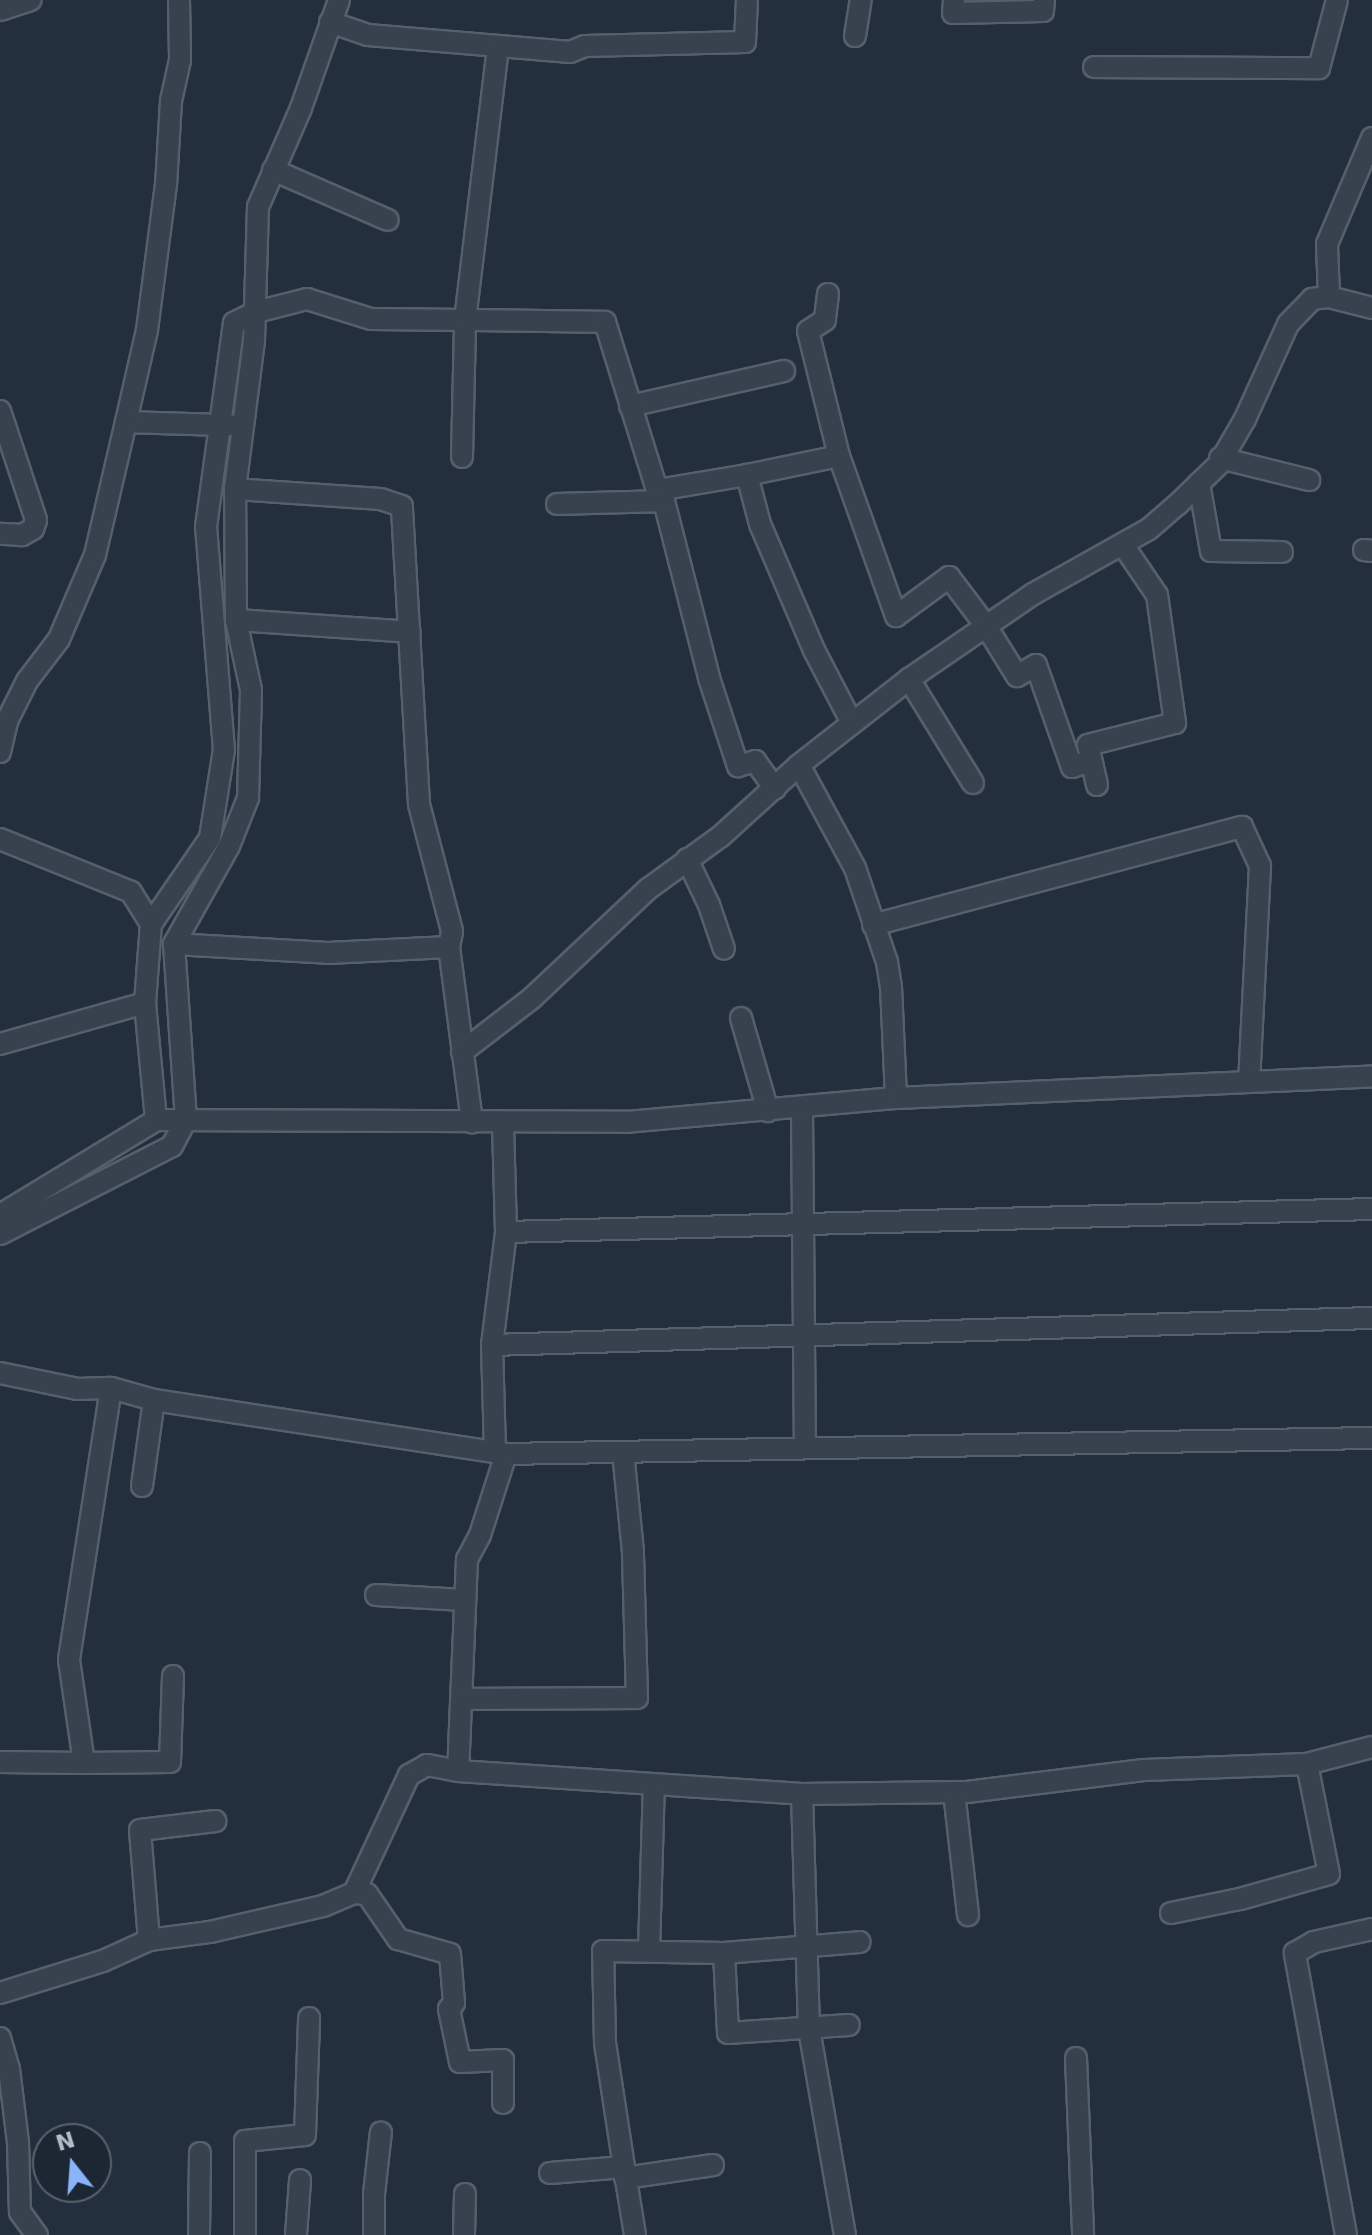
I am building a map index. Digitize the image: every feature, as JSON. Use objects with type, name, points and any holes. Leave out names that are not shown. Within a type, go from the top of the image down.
[{"type":"street","points":[[0,10],[30,0]]},
{"type":"street","points":[[0,752],[4,720],[27,681],[59,639],[95,555],[147,330],[166,184],[171,101],[180,60],[179,0]]},
{"type":"street","points":[[0,1234],[172,1146],[186,1120],[174,944],[229,846],[248,798],[251,690],[236,620],[235,489],[256,312],[258,207],[301,108],[332,7],[368,35],[570,52],[585,46],[745,42],[747,0]]},
{"type":"street","points":[[855,36],[861,0]]},
{"type":"street","points":[[954,0],[953,13],[1043,11],[1044,0]]},
{"type":"street","points":[[1094,67],[1319,68],[1337,0]]},
{"type":"street","points":[[462,457],[465,320],[498,46]]},
{"type":"street","points":[[1329,297],[1327,244],[1372,138]]},
{"type":"street","points":[[273,170],[388,220]]},
{"type":"street","points":[[828,294],[825,320],[808,331],[839,456],[896,616],[949,577],[986,626],[1017,676],[1036,665],[1072,767],[1091,761]]},
{"type":"street","points":[[462,1052],[532,998],[648,889],[721,836],[799,765],[909,679],[1071,570],[1149,529],[1219,464],[1245,419],[1288,324],[1312,299],[1329,297],[1372,308]]},
{"type":"street","points":[[156,1120],[145,1003],[151,924],[210,838],[224,750],[206,527],[234,323],[256,312],[307,299],[371,319],[605,322],[661,496],[709,678],[738,766],[755,761],[775,789]]},
{"type":"street","points":[[630,406],[784,371]]},
{"type":"street","points":[[0,411],[36,520],[33,529],[22,535],[0,534]]},
{"type":"street","points":[[126,422],[243,425]]},
{"type":"street","points":[[557,504],[661,496],[839,456]]},
{"type":"street","points":[[1220,458],[1309,480]]},
{"type":"street","points":[[747,475],[760,524],[814,650],[852,723]]},
{"type":"street","points":[[1199,483],[1211,551],[1282,552]]},
{"type":"street","points":[[235,489],[381,499],[402,506],[419,804],[452,931],[449,947],[472,1122]]},
{"type":"street","points":[[1097,785],[1088,745],[1175,723],[1157,595],[1123,545]]},
{"type":"street","points":[[236,620],[410,632]]},
{"type":"street","points":[[909,679],[973,783]]},
{"type":"street","points":[[799,765],[855,868],[873,925],[891,987],[896,1098]]},
{"type":"street","points":[[873,925],[1242,827],[1260,866],[1249,1080]]},
{"type":"street","points":[[0,839],[131,892],[151,924]]},
{"type":"street","points":[[687,859],[709,905],[724,949]]},
{"type":"street","points":[[174,944],[328,953],[449,947]]},
{"type":"street","points":[[0,1044],[145,1003]]},
{"type":"street","points":[[741,1018],[768,1111]]},
{"type":"street","points":[[0,1215],[156,1120],[626,1122],[802,1109],[896,1098],[1372,1076]]},
{"type":"street","points":[[802,1109],[805,1448]]},
{"type":"street","points":[[458,1771],[467,1559],[480,1535],[501,1453],[492,1345],[506,1232],[503,1122]]},
{"type":"street","points":[[506,1232],[1372,1209]]},
{"type":"street","points":[[492,1345],[803,1333],[1372,1318]]},
{"type":"street","points":[[0,1373],[78,1389],[111,1388],[154,1400],[501,1453],[1372,1438]]},
{"type":"street","points":[[84,1763],[69,1660],[111,1388]]},
{"type":"street","points":[[142,1486],[154,1400]]},
{"type":"street","points":[[462,1699],[637,1698],[633,1552],[623,1452]]},
{"type":"street","points":[[376,1595],[464,1600]]},
{"type":"street","points":[[0,1762],[170,1762],[173,1676]]},
{"type":"street","points":[[354,1893],[409,1775],[427,1765],[458,1771],[802,1794],[954,1792],[1144,1770],[1307,1764],[1372,1747]]},
{"type":"street","points":[[1171,1913],[1329,1874],[1307,1764]]},
{"type":"street","points":[[649,1950],[654,1785]]},
{"type":"street","points":[[954,1792],[968,1915]]},
{"type":"street","points":[[802,1794],[809,2029],[845,2235]]},
{"type":"street","points":[[149,1940],[140,1830],[215,1821]]},
{"type":"street","points":[[0,1993],[103,1961],[149,1940],[210,1932],[323,1906],[354,1893],[367,1894],[398,1939],[450,1954],[454,2003],[449,2009],[460,2062],[503,2060],[503,2103]]},
{"type":"street","points":[[1346,2235],[1295,1953],[1314,1942],[1372,1929]]},
{"type":"street","points":[[635,2235],[605,2043],[603,1951],[724,1953],[860,1942]]},
{"type":"street","points":[[724,1953],[728,2033],[849,2025]]},
{"type":"street","points":[[245,2235],[245,2141],[305,2135],[309,2018]]},
{"type":"street","points":[[0,2038],[9,2069],[16,2127],[10,2213],[37,2235]]},
{"type":"street","points":[[1076,2058],[1083,2235]]},
{"type":"street","points":[[374,2235],[374,2194],[381,2132]]},
{"type":"street","points":[[199,2235],[200,2153]]},
{"type":"street","points":[[550,2173],[624,2172],[713,2165]]},
{"type":"street","points":[[296,2235],[300,2180]]},
{"type":"street","points":[[464,2235],[465,2194]]}]
